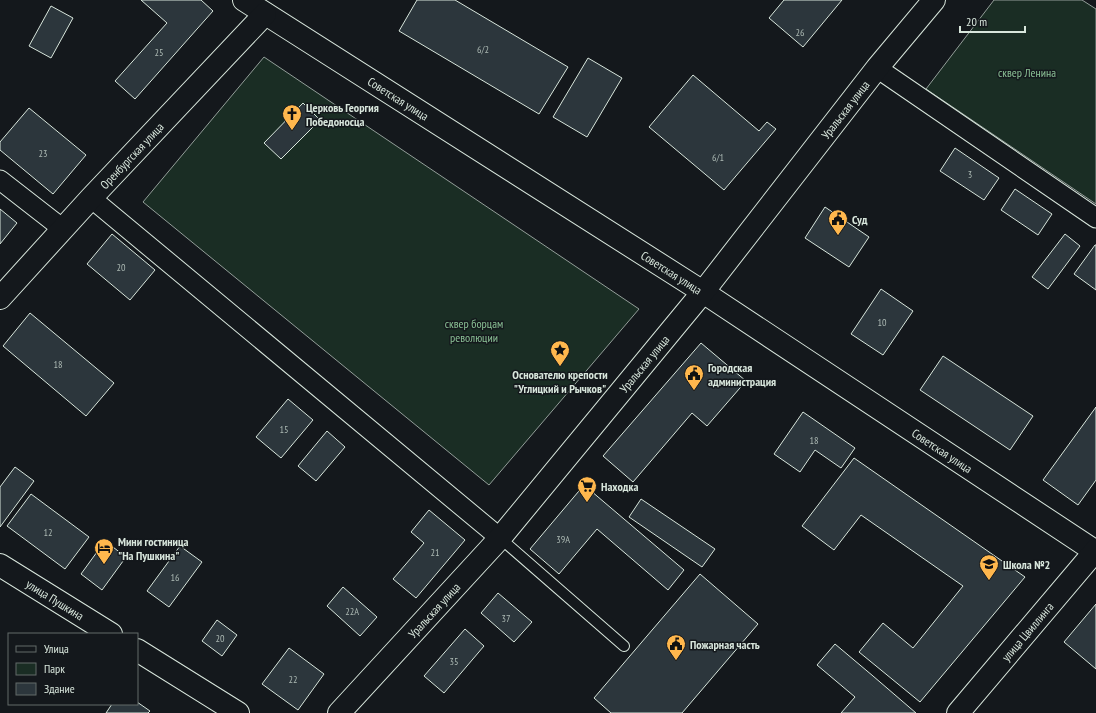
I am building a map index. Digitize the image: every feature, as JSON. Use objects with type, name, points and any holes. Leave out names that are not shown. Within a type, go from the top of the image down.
[{"type":"street","name":"Советская улица","points":[[244,0],[703,292],[1096,551]]},
{"type":"street","name":"Уральская улица","points":[[339,713],[500,538],[703,292],[877,68],[934,0]]},
{"type":"street","name":"Оренбургская улица","points":[[0,298],[91,198],[265,14]]},
{"type":"street","points":[[877,68],[1096,218]]},
{"type":"street","points":[[0,180],[63,229]]},
{"type":"street","points":[[91,198],[500,538]]},
{"type":"street","name":"улица Цвиллинга","points":[[958,713],[1096,551]]},
{"type":"street","name":"улица Пушкина","points":[[0,565],[109,633]]},
{"type":"street","points":[[138,651],[238,713]]},
{"type":"lane","points":[[500,538],[624,646]]},
{"type":"green space","name":"сквер Ленина","points":[[994,0],[1082,0],[1096,9],[1096,204],[926,89]]},
{"type":"green space","name":"сквер борцам революции","points":[[264,57],[639,309],[489,485],[143,202]]},
{"type":"building","points":[[141,0],[201,0],[213,11],[135,99],[115,81],[167,23]]},
{"type":"building","points":[[417,0],[455,0],[568,67],[539,114],[399,31]]},
{"type":"building","points":[[784,0],[842,0],[803,47],[769,18]]},
{"type":"building","points":[[51,6],[73,18],[51,58],[29,46]]},
{"type":"building","points":[[588,58],[622,78],[587,137],[553,117]]},
{"type":"building","points":[[693,75],[759,131],[767,122],[776,129],[724,190],[649,127]]},
{"type":"building","name":"Церковь Георгия Победоносца","points":[[303,103],[320,120],[281,159],[264,143]]},
{"type":"building","points":[[29,108],[86,155],[53,194],[0,150],[0,142]]},
{"type":"building","points":[[955,148],[999,178],[984,200],[940,171]]},
{"type":"building","points":[[1015,189],[1052,214],[1038,235],[1001,210]]},
{"type":"building","points":[[825,207],[869,237],[849,267],[805,238]]},
{"type":"building","points":[[0,209],[17,223],[0,244]]},
{"type":"building","points":[[112,234],[155,270],[130,300],[87,264]]},
{"type":"building","points":[[1065,234],[1080,246],[1048,289],[1032,277]]},
{"type":"building","points":[[1096,245],[1096,290],[1074,274]]},
{"type":"building","points":[[881,289],[913,311],[883,355],[851,334]]},
{"type":"building","points":[[30,313],[114,383],[86,416],[3,346]]},
{"type":"building","points":[[701,343],[746,381],[707,426],[692,413],[633,482],[603,456]]},
{"type":"building","points":[[943,356],[1033,416],[1010,450],[920,390]]},
{"type":"building","points":[[288,399],[313,420],[281,458],[256,437]]},
{"type":"building","points":[[1096,407],[1096,480],[1078,505],[1043,480]]},
{"type":"building","points":[[803,412],[855,448],[841,468],[815,450],[800,472],[774,454]]},
{"type":"building","points":[[327,431],[345,447],[316,481],[298,466]]},
{"type":"building","name":"Школа №2","points":[[854,458],[1025,577],[920,702],[859,652],[883,623],[913,648],[963,586],[861,515],[834,550],[802,526]]},
{"type":"building","points":[[15,467],[34,481],[0,527],[0,487]]},
{"type":"building","points":[[584,485],[684,570],[668,590],[597,529],[559,574],[530,549]]},
{"type":"building","points":[[31,494],[89,537],[65,569],[7,526]]},
{"type":"building","points":[[641,499],[715,549],[702,567],[629,517]]},
{"type":"building","points":[[429,510],[465,540],[416,598],[393,579],[424,543],[411,532]]},
{"type":"building","name":"Мини гостиница \"На Пушкина\"","points":[[105,541],[126,557],[102,590],[81,574]]},
{"type":"building","points":[[180,546],[202,562],[169,607],[147,591]]},
{"type":"building","name":"Пожарная часть","points":[[700,574],[758,624],[682,713],[611,713],[594,698]]},
{"type":"building","points":[[343,587],[377,617],[360,636],[327,606]]},
{"type":"building","points":[[498,593],[532,622],[514,642],[481,613]]},
{"type":"building","points":[[1096,604],[1096,669],[1064,642]]},
{"type":"building","points":[[217,620],[237,635],[222,656],[202,641]]},
{"type":"building","points":[[465,629],[484,646],[444,693],[424,676]]},
{"type":"building","points":[[835,644],[916,713],[841,713],[855,697],[817,665]]},
{"type":"building","points":[[289,648],[324,674],[298,710],[262,684]]},
{"type":"building","points":[[138,703],[150,711],[148,713],[106,713],[111,705],[138,705]]},
{"type":"place","name":"Церковь Георгия Победоносца","points":[[292,131]]},
{"type":"place","name":"Суд","points":[[838,236]]},
{"type":"place","name":"Основателю крепости \"Углицкий и Рычков\"","points":[[560,367]]},
{"type":"place","name":"Городская администрация","points":[[694,391]]},
{"type":"place","name":"Находка","points":[[587,503]]},
{"type":"place","name":"Мини гостиница \"На Пушкина\"","points":[[104,565]]},
{"type":"place","name":"Школа №2","points":[[989,581]]},
{"type":"place","name":"Пожарная часть","points":[[676,661]]}]
